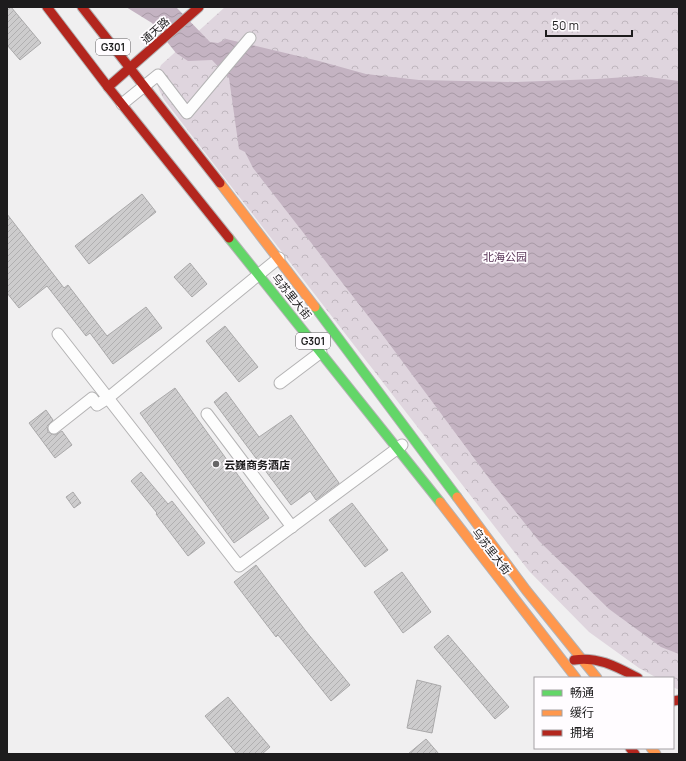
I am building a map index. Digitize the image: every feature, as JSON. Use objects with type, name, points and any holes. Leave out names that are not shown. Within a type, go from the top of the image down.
[{"type":"main road","name":"乌苏里大街","points":[[47,7],[108,87],[398,448],[575,677]]},
{"type":"main road","name":"乌苏里大街","points":[[82,7],[279,258],[526,590],[596,677]]},
{"type":"main road","name":"通天路","points":[[108,87],[199,7]]},
{"type":"main road","points":[[564,663],[582,658],[600,660],[636,677]]},
{"type":"street","points":[[122,104],[158,76],[187,113],[250,38]]},
{"type":"street","points":[[54,428],[92,398],[97,405],[108,398],[279,258]]},
{"type":"street","points":[[58,334],[239,566],[412,437]]},
{"type":"street","points":[[280,383],[321,352]]},
{"type":"street","points":[[206,414],[292,527]]},
{"type":"green space","name":"北海公园","points":[[225,7],[679,7],[679,690],[674,688],[674,677],[655,677],[639,668],[589,632],[529,571],[165,101],[157,83],[161,65]]},
{"type":"water","name":"北海公园","points":[[126,7],[176,7],[210,42],[218,43],[226,39],[319,61],[366,74],[419,80],[516,82],[641,76],[679,81],[679,654],[661,647],[609,609],[539,541],[491,481],[379,330],[253,168],[245,152],[239,149],[229,78],[212,60],[188,61],[176,53],[152,23]]},
{"type":"building","points":[[7,7],[11,7],[41,43],[20,60],[7,45]]},
{"type":"building","points":[[142,194],[156,212],[89,264],[75,246]]},
{"type":"building","points":[[7,214],[64,288],[68,285],[107,336],[146,307],[162,328],[113,364],[90,333],[86,336],[47,286],[19,308],[7,293]]},
{"type":"building","points":[[190,263],[207,284],[192,297],[174,277]]},
{"type":"building","points":[[225,326],[258,367],[239,382],[206,341]]},
{"type":"building","points":[[175,388],[269,518],[234,543],[140,413]]},
{"type":"building","points":[[226,392],[259,437],[291,415],[339,483],[316,500],[310,491],[291,505],[214,402]]},
{"type":"building","points":[[46,410],[53,420],[47,426],[48,432],[55,435],[62,431],[72,445],[55,458],[29,423]]},
{"type":"building","points":[[141,472],[168,504],[172,501],[205,543],[188,556],[156,514],[157,513],[131,481]]},
{"type":"building","points":[[73,492],[81,503],[74,508],[66,497]]},
{"type":"building","points":[[352,503],[388,550],[365,567],[329,520]]},
{"type":"building","points":[[256,565],[305,630],[350,685],[331,701],[278,635],[276,637],[234,582]]},
{"type":"building","points":[[402,572],[431,612],[403,633],[374,592]]},
{"type":"building","points":[[448,635],[509,707],[495,719],[434,647]]},
{"type":"building","points":[[417,680],[441,686],[432,733],[407,728]]},
{"type":"building","points":[[228,697],[270,747],[262,754],[237,754],[205,716]]},
{"type":"building","points":[[426,739],[439,754],[408,754]]},
{"type":"traffic: fast","points":[[229,238],[440,502]]},
{"type":"traffic: fast","points":[[315,307],[457,497]]},
{"type":"traffic: slow","points":[[220,183],[315,307]]},
{"type":"traffic: slow","points":[[457,497],[526,590],[596,677]]},
{"type":"traffic: slow","points":[[440,502],[575,677]]},
{"type":"traffic: slow","points":[[652,749],[656,754]]},
{"type":"traffic: jam","points":[[47,7],[108,87],[229,238]]},
{"type":"traffic: jam","points":[[82,7],[220,183]]},
{"type":"traffic: jam","points":[[108,87],[199,7]]},
{"type":"traffic: jam","points":[[574,660],[583,659],[607,663],[636,677]]},
{"type":"traffic: jam","points":[[674,701],[679,700]]},
{"type":"traffic: jam","points":[[631,749],[635,754]]},
{"type":"place","name":"云巍商务酒店","points":[[216,464]]}]
